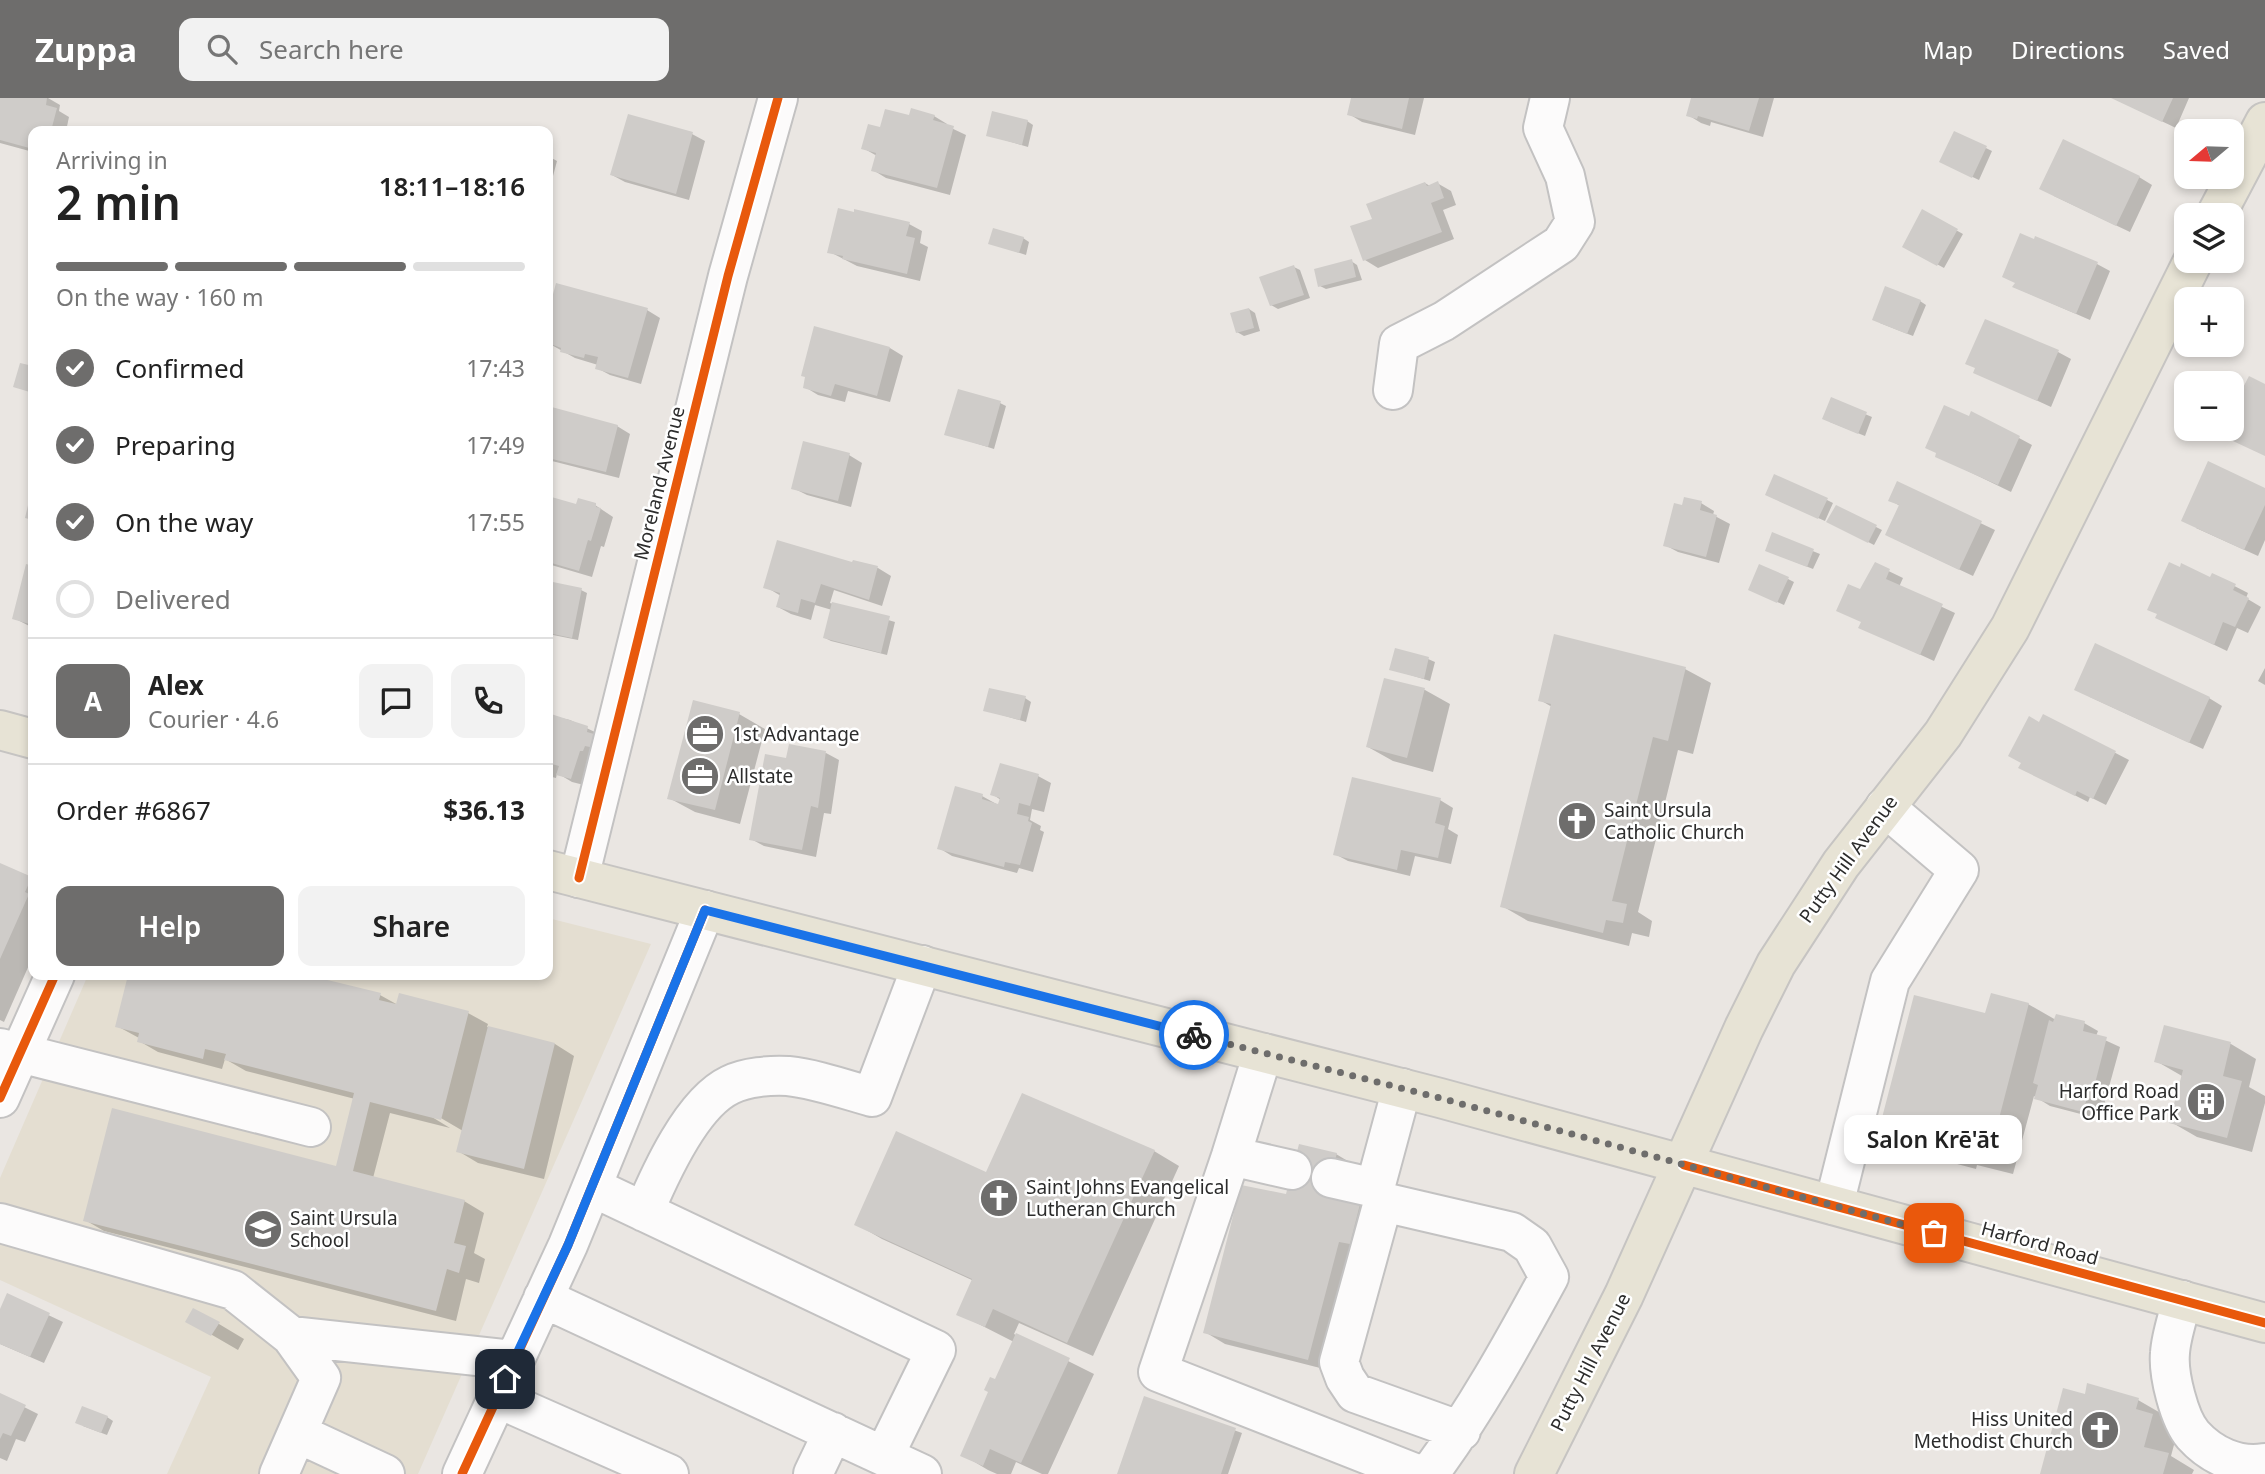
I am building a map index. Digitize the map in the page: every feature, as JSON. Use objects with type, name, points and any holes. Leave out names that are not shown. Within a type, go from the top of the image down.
[{"type":"main road","points":[[2222,203],[2265,122]]},
{"type":"main road","name":"Putty Hill Avenue","points":[[1534,1474],[1624,1295],[1744,1028],[1776,964],[1835,873],[1942,734],[2010,628],[2187,273]]},
{"type":"main road","points":[[0,730],[28,738]]},
{"type":"main road","name":"Harford Road","points":[[563,874],[1402,1088],[2265,1323]]},
{"type":"street","name":"Moreland Avenue","points":[[563,874],[778,98]]},
{"type":"street","points":[[1393,390],[1399,344],[1444,321],[1561,244],[1575,222],[1546,113]]},
{"type":"street","points":[[1834,1205],[1890,981],[1959,870],[1885,807]]},
{"type":"street","points":[[462,1474],[592,1187],[705,910]]},
{"type":"street","points":[[644,1212],[663,1167],[690,1126],[710,1098],[731,1084],[757,1078],[788,1076],[872,1097],[922,965]]},
{"type":"street","points":[[0,1098],[10,1051],[52,980]]},
{"type":"street","points":[[10,1051],[311,1127]]},
{"type":"street","points":[[1263,1053],[1158,1372],[1417,1474]]},
{"type":"street","points":[[1402,1088],[1339,1362],[1355,1393],[1461,1431]]},
{"type":"street","points":[[1231,1156],[1292,1170]]},
{"type":"street","points":[[1331,1178],[1379,1195],[1512,1232],[1532,1246],[1549,1278],[1513,1345],[1461,1431],[1429,1474]]},
{"type":"street","points":[[592,1187],[936,1350],[884,1456]]},
{"type":"street","points":[[0,1223],[233,1290],[292,1336],[321,1378],[279,1474]]},
{"type":"street","points":[[543,1298],[922,1474]]},
{"type":"street","points":[[2182,1300],[2170,1353],[2171,1388],[2192,1433],[2223,1458],[2252,1465],[2265,1463]]},
{"type":"street","points":[[292,1336],[514,1360]]},
{"type":"street","points":[[497,1398],[669,1474]]},
{"type":"street","points":[[813,1474],[833,1432]]},
{"type":"street","points":[[297,1433],[385,1474]]},
{"type":"shaded area","name":"Saint Ursula School","points":[[553,919],[651,944],[418,1474],[167,1474],[211,1377],[0,1280],[0,1178],[86,980],[553,980]]},
{"type":"building","points":[[0,98],[47,98],[46,105],[57,108],[52,126],[28,126],[28,148],[0,140]]},
{"type":"building","points":[[1351,98],[1409,98],[1402,129],[1347,115]]},
{"type":"building","points":[[1691,98],[1759,98],[1749,131],[1698,116],[1697,119],[1686,116]]},
{"type":"building","points":[[2111,98],[2173,98],[2162,122]]},
{"type":"building","points":[[911,108],[935,115],[933,120],[954,126],[937,188],[871,171],[876,153],[861,149],[868,124],[880,127],[885,109],[909,115]]},
{"type":"building","points":[[992,111],[1028,120],[1022,145],[986,136]]},
{"type":"building","points":[[628,114],[693,132],[676,194],[610,175]]},
{"type":"building","points":[[1954,131],[1987,146],[1972,178],[1939,162]]},
{"type":"building","points":[[2063,139],[2140,176],[2116,226],[2039,189]]},
{"type":"building","points":[[1438,181],[1444,198],[1431,203],[1442,232],[1363,261],[1350,226],[1372,219],[1366,204],[1425,182],[1427,186]]},
{"type":"building","points":[[838,208],[910,222],[906,236],[915,238],[907,274],[827,253]]},
{"type":"building","points":[[1922,209],[1958,229],[1937,266],[1902,247]]},
{"type":"building","points":[[993,228],[1024,237],[1019,253],[988,244]]},
{"type":"building","points":[[2020,233],[2034,239],[2035,236],[2098,262],[2076,314],[2012,287],[2015,283],[2002,277]]},
{"type":"building","points":[[1352,259],[1356,277],[1318,287],[1314,269]]},
{"type":"building","points":[[1294,265],[1304,295],[1270,306],[1259,277]]},
{"type":"building","points":[[556,283],[648,308],[628,378],[595,369],[598,357],[585,354],[584,358],[560,352],[561,348],[553,345],[553,294]]},
{"type":"building","points":[[1885,286],[1921,300],[1907,334],[1872,320]]},
{"type":"building","points":[[1249,308],[1254,328],[1236,333],[1230,313]]},
{"type":"building","points":[[1985,319],[2059,350],[2037,401],[1973,373],[1975,368],[1965,364]]},
{"type":"building","points":[[814,326],[890,347],[877,396],[835,384],[831,396],[803,388],[805,377],[801,376]]},
{"type":"building","points":[[20,363],[28,365],[28,392],[13,387]]},
{"type":"building","points":[[2249,376],[2265,384],[2265,456],[2233,441],[2244,441],[2244,386]]},
{"type":"building","points":[[958,389],[1001,401],[988,447],[944,435]]},
{"type":"building","points":[[1831,397],[1867,412],[1858,434],[1822,419]]},
{"type":"building","points":[[1944,405],[1969,416],[1971,411],[2020,436],[1998,485],[1935,457],[1936,453],[1925,448]]},
{"type":"building","points":[[553,407],[618,425],[606,472],[553,459]]},
{"type":"building","points":[[803,441],[850,453],[838,501],[791,489]]},
{"type":"building","points":[[2208,461],[2265,488],[2265,505],[2244,550],[2181,521]]},
{"type":"building","points":[[1774,474],[1828,498],[1818,519],[1765,495]]},
{"type":"building","points":[[1897,481],[1982,521],[1959,570],[1885,535],[1899,505],[1888,501]]},
{"type":"building","points":[[553,497],[576,504],[578,498],[596,503],[596,507],[601,508],[579,571],[553,563]]},
{"type":"building","points":[[1684,497],[1702,501],[1700,510],[1717,515],[1706,557],[1663,546],[1674,503],[1682,505]]},
{"type":"building","points":[[1836,505],[1877,525],[1868,543],[1826,522]]},
{"type":"building","points":[[1772,532],[1814,549],[1807,567],[1765,551]]},
{"type":"building","points":[[777,540],[852,562],[853,560],[878,566],[869,600],[821,584],[815,603],[801,599],[798,613],[776,607],[780,593],[763,588]]},
{"type":"building","points":[[1875,562],[1890,569],[1886,579],[1943,604],[1920,655],[1858,628],[1861,622],[1836,611],[1848,584],[1860,589]]},
{"type":"building","points":[[2169,562],[2180,567],[2181,563],[2210,577],[2212,573],[2236,584],[2233,590],[2249,598],[2235,627],[2223,622],[2214,645],[2155,618],[2157,614],[2147,610]]},
{"type":"building","points":[[26,564],[28,624],[12,619]]},
{"type":"building","points":[[1759,564],[1789,577],[1777,603],[1748,590]]},
{"type":"building","points":[[553,582],[582,588],[572,638],[553,634]]},
{"type":"building","points":[[832,602],[890,616],[881,653],[823,638]]},
{"type":"building","name":"Saint Ursula Catholic Church","points":[[1554,634],[1686,667],[1668,741],[1653,737],[1612,901],[1627,904],[1623,923],[1606,920],[1603,933],[1500,907],[1551,704],[1538,701]]},
{"type":"building","points":[[2095,643],[2210,697],[2189,743],[2074,690]]},
{"type":"building","points":[[1395,648],[1429,657],[1424,679],[1389,670]]},
{"type":"building","points":[[1384,678],[1425,688],[1407,758],[1366,747]]},
{"type":"building","points":[[989,688],[1026,696],[1020,720],[983,711]]},
{"type":"building","points":[[693,700],[740,712],[715,810],[667,799]]},
{"type":"building","points":[[2043,714],[2116,751],[2093,799],[2077,791],[2075,796],[2018,768],[2021,763],[2008,756],[2029,716],[2039,722]]},
{"type":"building","points":[[553,715],[588,726],[587,732],[594,734],[590,747],[585,746],[583,751],[580,751],[571,779],[556,775],[559,766],[553,764]]},
{"type":"building","points":[[789,744],[826,751],[818,808],[811,806],[802,850],[749,840],[765,754],[786,758]]},
{"type":"building","points":[[1000,763],[1039,774],[1030,806],[1019,803],[1017,814],[1029,817],[1028,821],[1032,823],[1020,865],[1005,862],[1004,867],[937,849],[955,786],[983,794],[982,799],[998,804],[1000,798],[990,795]]},
{"type":"building","points":[[1352,777],[1441,798],[1435,823],[1445,826],[1438,858],[1401,850],[1397,870],[1333,855]]},
{"type":"building","points":[[0,863],[28,875],[25,892],[28,896],[0,959]]},
{"type":"building","name":"Saint Ursula School","points":[[127,980],[328,980],[381,993],[379,1000],[396,1004],[399,993],[469,1011],[441,1120],[370,1102],[353,1171],[465,1200],[454,1243],[466,1246],[459,1273],[447,1269],[436,1311],[83,1221],[112,1108],[336,1166],[354,1093],[224,1060],[226,1054],[205,1049],[203,1059],[137,1042],[139,1033],[115,1027]]},
{"type":"building","points":[[1991,993],[2029,1003],[1988,1161],[1951,1152],[1950,1155],[1877,1137],[1914,995],[1985,1013]]},
{"type":"building","points":[[2056,1014],[2085,1021],[2083,1031],[2107,1037],[2091,1099],[2087,1098],[2083,1112],[2034,1099],[2038,1085],[2033,1083],[2049,1020],[2053,1022]]},
{"type":"building","name":"Harford Road Office Park","points":[[2164,1025],[2231,1042],[2223,1076],[2242,1081],[2227,1138],[2169,1123],[2183,1070],[2154,1062]]},
{"type":"building","points":[[488,1026],[555,1043],[524,1169],[456,1152]]},
{"type":"building","name":"Saint Johns Evangelical Lutheran Church","points":[[1022,1093],[1155,1150],[1067,1343],[993,1309],[985,1327],[956,1315],[972,1279],[854,1225],[896,1131],[986,1172]]},
{"type":"building","points":[[1299,1144],[1337,1153],[1326,1194],[1361,1200],[1350,1244],[1339,1242],[1308,1360],[1203,1333],[1241,1185],[1286,1194]]},
{"type":"building","points":[[7,1293],[50,1313],[30,1357],[0,1344],[0,1309]]},
{"type":"building","points":[[193,1308],[220,1322],[211,1336],[185,1322]]},
{"type":"building","points":[[1016,1333],[1070,1358],[1021,1463],[990,1449],[983,1466],[960,1456],[988,1392],[984,1390],[990,1377],[995,1379]]},
{"type":"building","name":"Hiss United Methodist Church","points":[[2087,1383],[2139,1398],[2136,1409],[2153,1414],[2144,1447],[2169,1453],[2163,1474],[2040,1474],[2063,1388],[2085,1394]]},
{"type":"building","points":[[0,1393],[26,1405],[11,1436],[3,1433],[0,1439]]},
{"type":"building","points":[[1144,1396],[1236,1428],[1221,1474],[1117,1474]]},
{"type":"building","points":[[82,1406],[108,1416],[101,1433],[75,1423]]},
{"type":"cycle path","points":[[579,878],[728,276],[778,98]]},
{"type":"cycle path","points":[[462,1474],[568,1245],[705,910]]},
{"type":"cycle path","points":[[0,1098],[53,980]]},
{"type":"cycle path","points":[[1684,1165],[2265,1323]]},
{"type":"way so far","points":[[1194,1035],[1440,1098],[1934,1233]]},
{"type":"place","name":"1st Advantage","points":[[705,734]]},
{"type":"place","name":"Allstate","points":[[700,776]]},
{"type":"place","name":"Saint Ursula Catholic Church","points":[[1577,821]]},
{"type":"place","name":"Harford Road Office Park","points":[[2206,1102]]},
{"type":"place","name":"Saint Johns Evangelical Lutheran Church","points":[[999,1198]]},
{"type":"place","name":"Saint Ursula School","points":[[263,1229]]},
{"type":"place","name":"Salon Krē'āt","points":[[1934,1233]]},
{"type":"place","name":"Hiss United Methodist Church","points":[[2100,1430]]},
{"type":"route","points":[[505,1379],[568,1245],[705,910],[1194,1035]]}]
